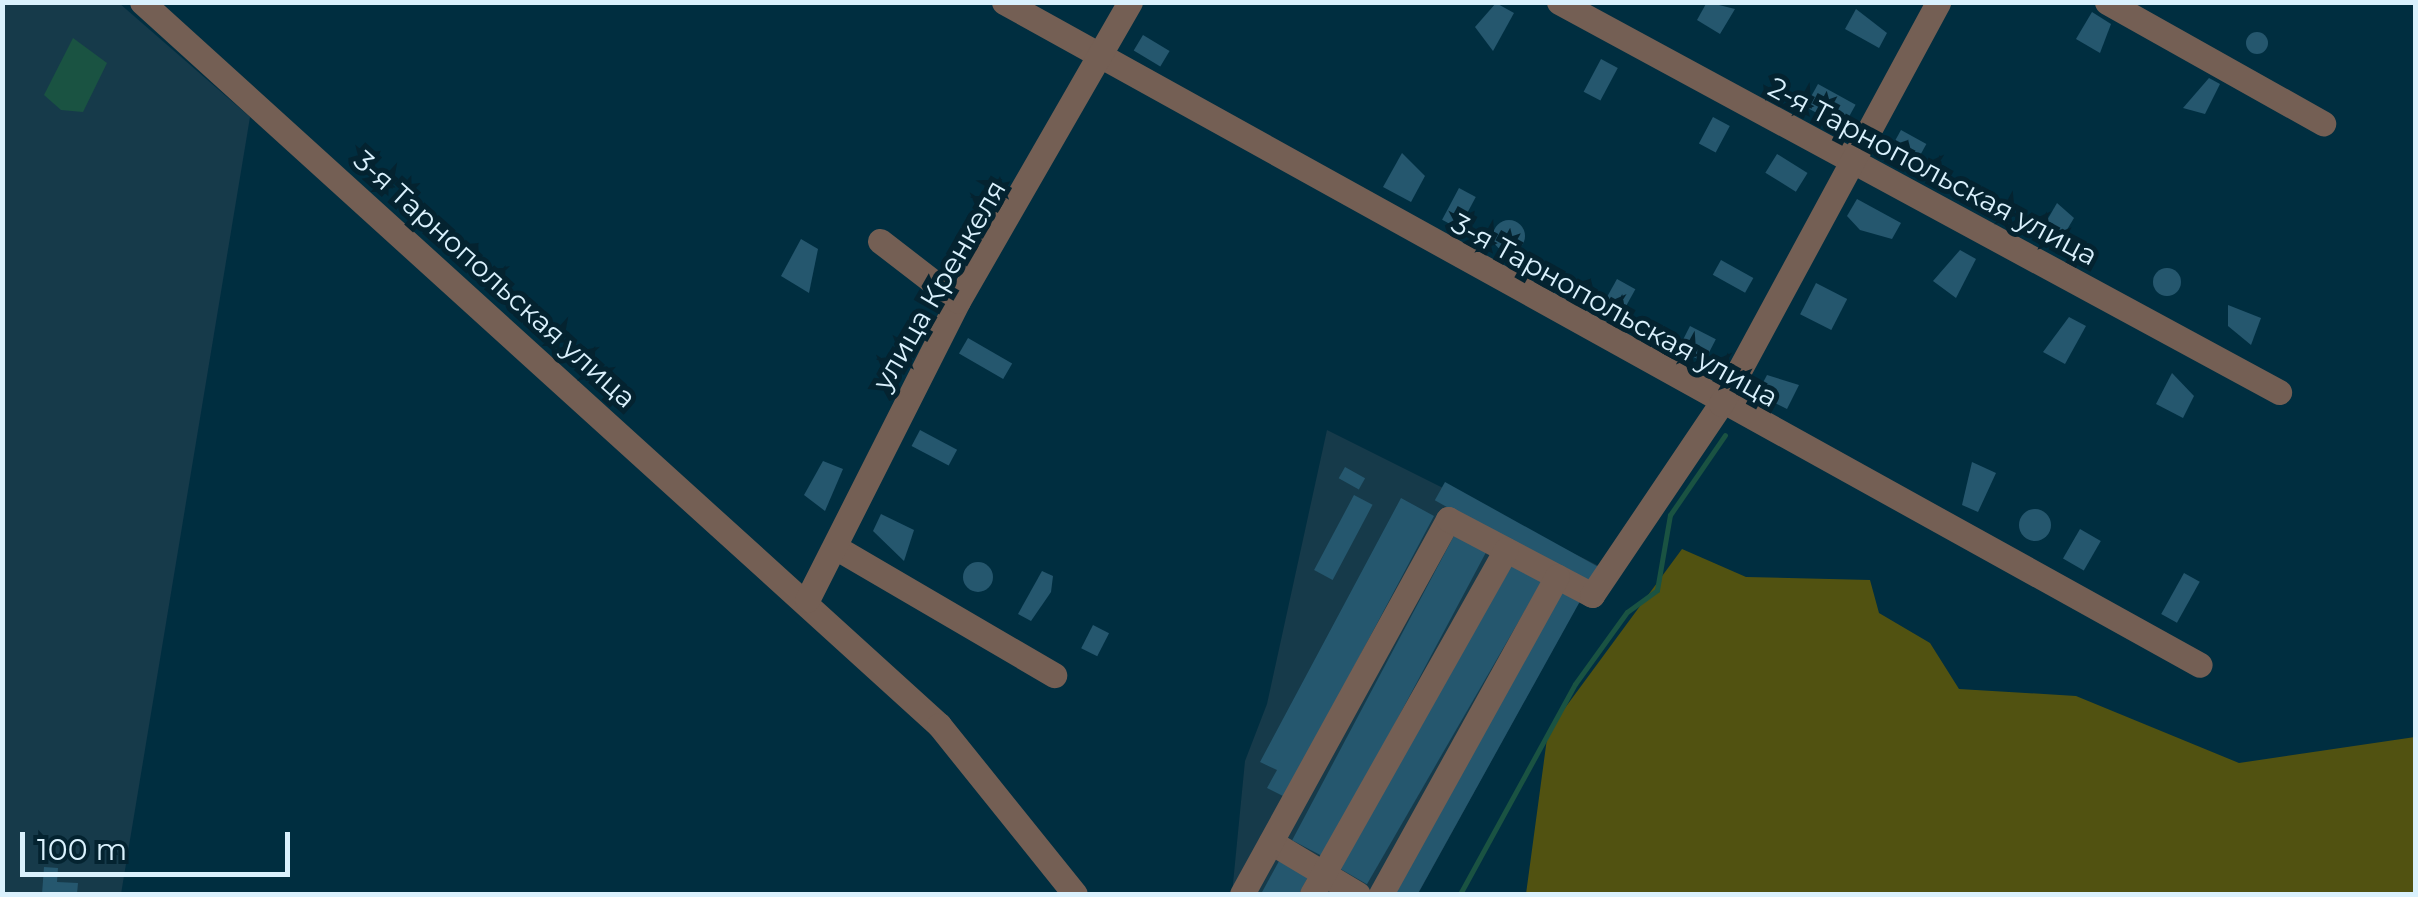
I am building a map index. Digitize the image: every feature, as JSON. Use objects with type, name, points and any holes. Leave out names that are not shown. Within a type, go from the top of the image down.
[{"type":"street","name":"3-я Тарнопольская улица","points":[[142,2],[807,600],[992,783],[1075,894]]},
{"type":"street","name":"3-я Тарнопольская улица","points":[[1004,2],[1720,404],[2200,665]]},
{"type":"street","name":"улица Кренкеля","points":[[807,600],[958,301],[1130,2]]},
{"type":"street","name":"2-я Тарнопольская улица","points":[[1559,2],[2279,392]]},
{"type":"street","points":[[1242,894],[1448,519],[1592,594],[1720,404],[1938,2]]},
{"type":"street","points":[[2106,2],[2322,123]]},
{"type":"street","points":[[880,241],[958,301]]},
{"type":"street","points":[[835,547],[1054,675]]},
{"type":"street","points":[[1318,885],[1506,550]]},
{"type":"street","points":[[1381,894],[1557,577]]},
{"type":"street","points":[[1270,842],[1318,885],[1358,894]]},
{"type":"shaded area","points":[[2,3],[119,3],[250,117],[121,894],[3,894]]},
{"type":"shaded area","points":[[73,38],[107,63],[83,112],[61,110],[44,95]]},
{"type":"shaded area","points":[[1327,430],[1599,566],[1418,894],[1232,894],[1245,761],[1267,704]]},
{"type":"shaded area","points":[[1682,549],[1746,577],[1870,580],[1879,613],[1930,643],[1959,689],[2076,696],[2239,763],[2415,737],[2415,894],[1526,894],[1548,731]]},
{"type":"building","points":[[1707,2],[1735,9],[1720,34],[1697,20]]},
{"type":"building","points":[[1496,3],[1514,13],[1493,51],[1475,27]]},
{"type":"building","points":[[1856,9],[1887,33],[1879,48],[1845,29]]},
{"type":"building","points":[[2092,12],[2111,24],[2100,53],[2076,39]]},
{"type":"building","points":[[2257,32],[2265,35],[2265,51],[2257,54],[2249,51],[2246,43],[2249,35]]},
{"type":"building","points":[[1143,35],[1170,51],[1160,66],[1134,50]]},
{"type":"building","points":[[1601,59],[1618,68],[1600,101],[1584,92]]},
{"type":"building","points":[[2209,78],[2220,84],[2205,114],[2183,108]]},
{"type":"building","points":[[1818,84],[1856,105],[1843,128],[1805,107]]},
{"type":"building","points":[[1713,117],[1730,126],[1716,152],[1699,143]]},
{"type":"building","points":[[1901,130],[1926,144],[1914,167],[1888,153]]},
{"type":"building","points":[[1402,153],[1425,176],[1411,202],[1383,187]]},
{"type":"building","points":[[1777,154],[1808,173],[1796,192],[1765,173]]},
{"type":"building","points":[[1459,188],[1476,197],[1459,229],[1442,220]]},
{"type":"building","points":[[1857,199],[1901,223],[1892,239],[1860,230],[1847,216]]},
{"type":"building","points":[[2057,203],[2074,218],[2065,233],[2046,222]]},
{"type":"building","points":[[1509,220],[1520,225],[1525,236],[1520,247],[1509,252],[1498,247],[1493,236],[1498,225]]},
{"type":"building","points":[[801,239],[818,249],[809,293],[781,276]]},
{"type":"building","points":[[1960,250],[1976,259],[1956,298],[1933,281]]},
{"type":"building","points":[[1721,260],[1753,278],[1745,293],[1713,275]]},
{"type":"building","points":[[2167,268],[2177,272],[2181,282],[2177,292],[2167,296],[2157,292],[2153,282],[2157,272]]},
{"type":"building","points":[[1617,279],[1635,289],[1621,315],[1602,305]]},
{"type":"building","points":[[1816,283],[1847,299],[1831,330],[1800,314]]},
{"type":"building","points":[[2228,305],[2261,318],[2251,345],[2228,326]]},
{"type":"building","points":[[2069,317],[2086,326],[2065,364],[2043,352]]},
{"type":"building","points":[[1690,326],[1716,339],[1704,362],[1678,349]]},
{"type":"building","points":[[968,338],[1012,364],[1003,379],[959,354]]},
{"type":"building","points":[[2172,373],[2194,396],[2183,418],[2156,404]]},
{"type":"building","points":[[1767,375],[1799,385],[1787,409],[1757,394]]},
{"type":"building","points":[[920,430],[957,450],[949,466],[912,446]]},
{"type":"building","points":[[823,461],[843,469],[825,511],[804,495]]},
{"type":"building","points":[[1972,462],[1996,473],[1978,512],[1962,505]]},
{"type":"building","points":[[1345,467],[1365,478],[1359,490],[1339,478]]},
{"type":"building","points":[[1445,482],[1598,567],[1588,585],[1435,500]]},
{"type":"building","points":[[1354,495],[1373,505],[1333,580],[1314,570]]},
{"type":"building","points":[[1401,498],[1434,516],[1285,797],[1267,788],[1277,770],[1260,762]]},
{"type":"building","points":[[2035,509],[2046,514],[2051,525],[2046,536],[2035,541],[2024,536],[2019,525],[2024,514]]},
{"type":"building","points":[[881,514],[914,530],[904,561],[873,531]]},
{"type":"building","points":[[2080,529],[2101,541],[2084,570],[2063,558]]},
{"type":"building","points":[[1456,532],[1488,549],[1324,857],[1292,840]]},
{"type":"building","points":[[978,562],[989,566],[993,577],[989,588],[978,592],[967,588],[963,577],[967,566]]},
{"type":"building","points":[[1512,565],[1541,582],[1367,884],[1338,867]]},
{"type":"building","points":[[1042,571],[1053,576],[1051,592],[1031,621],[1018,614]]},
{"type":"building","points":[[2184,573],[2200,582],[2177,623],[2161,614]]},
{"type":"building","points":[[1561,588],[1581,599],[1418,894],[1391,894]]},
{"type":"building","points":[[1093,625],[1109,633],[1097,656],[1081,648]]},
{"type":"building","points":[[1279,861],[1308,877],[1299,894],[1261,894]]},
{"type":"building","points":[[44,867],[58,868],[57,882],[78,883],[77,894],[42,894]]},
{"type":"waterway","points":[[1460,894],[1575,684],[1627,612],[1657,590],[1670,515],[1725,435]]}]
